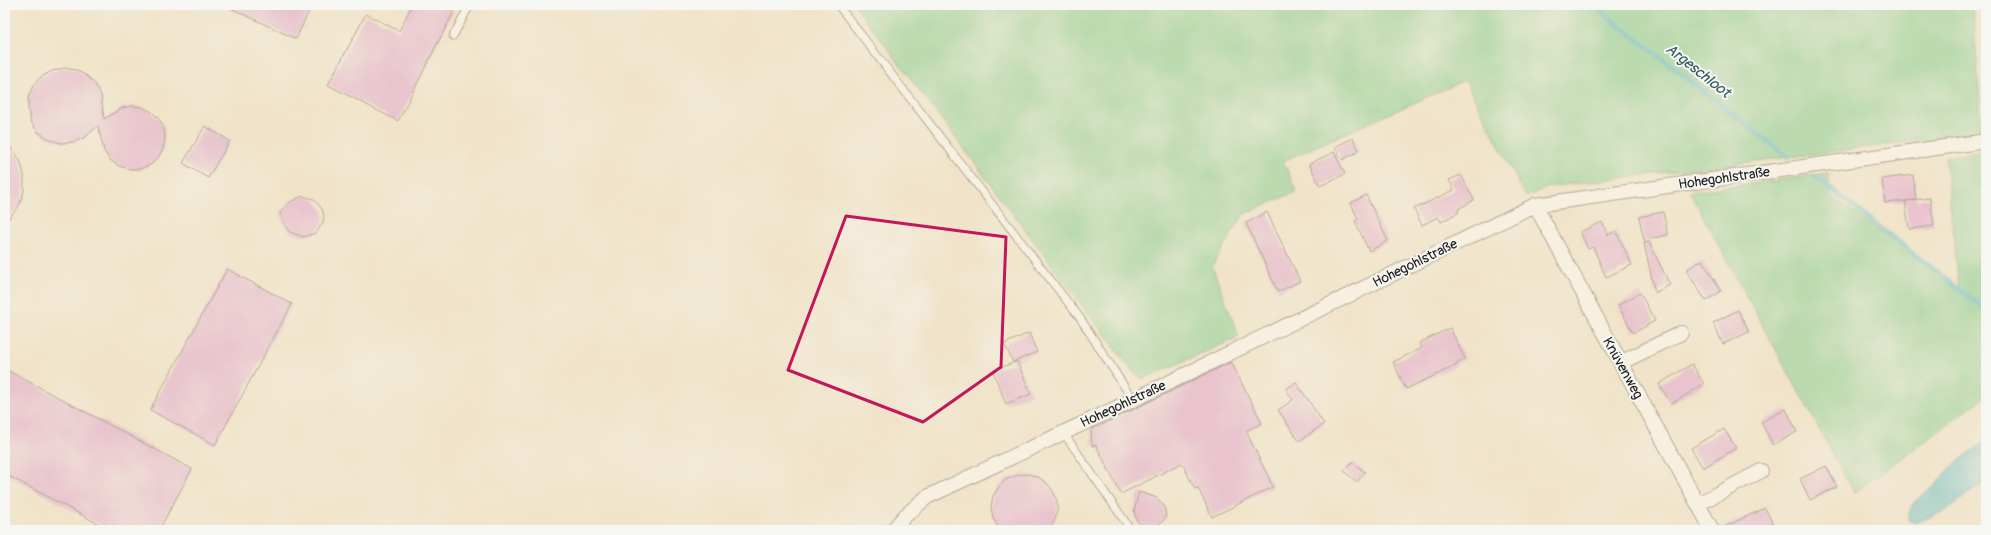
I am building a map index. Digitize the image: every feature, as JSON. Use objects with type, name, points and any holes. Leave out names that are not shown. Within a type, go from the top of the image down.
[{"type":"street","name":"Hohegohlstraße","points":[[893,530],[905,516],[927,497],[1133,400],[1535,205],[1986,140]]},
{"type":"street","name":"Knüvenweg","points":[[1535,205],[1712,530]]},
{"type":"street","points":[[1620,363],[1681,333]]},
{"type":"street","points":[[1698,504],[1761,471]]},
{"type":"lane","points":[[453,36],[470,5]]},
{"type":"lane","points":[[838,5],[1080,318],[1133,400]]},
{"type":"lane","points":[[1063,432],[1131,530]]},
{"type":"highlighted area","points":[[846,216],[1006,237],[1001,367],[923,422],[788,370]]},
{"type":"green space","points":[[855,5],[1973,5],[1982,133],[1548,187],[1526,197],[1465,80],[1283,161],[1297,191],[1243,215],[1212,266],[1239,337],[1143,379],[1133,372]]},
{"type":"green space","points":[[1986,150],[1986,396],[1854,493],[1690,192],[1828,173],[1831,196],[1959,288],[1945,157]]},
{"type":"water","points":[[1986,441],[1986,478],[1981,485],[1945,511],[1916,523],[1908,520],[1908,513],[1914,502],[1935,485],[1953,465]]},
{"type":"building","points":[[224,5],[296,5],[309,11],[296,39]]},
{"type":"building","points":[[412,5],[441,5],[454,11],[398,121],[328,85],[366,14],[399,31]]},
{"type":"building","points":[[64,68],[76,70],[87,76],[95,84],[101,95],[104,119],[122,108],[132,106],[142,107],[152,112],[159,119],[164,128],[165,138],[163,149],[158,158],[150,165],[140,169],[129,169],[119,166],[110,160],[104,151],[98,126],[84,138],[73,142],[61,143],[49,139],[38,132],[31,122],[28,110],[28,98],[33,86],[41,77],[52,71]]},
{"type":"building","points":[[205,126],[230,141],[208,178],[183,163]]},
{"type":"building","points":[[1353,138],[1359,151],[1342,160],[1335,147]]},
{"type":"building","points":[[5,139],[20,160],[24,175],[24,191],[19,206],[5,223]]},
{"type":"building","points":[[1334,152],[1345,174],[1320,186],[1309,164]]},
{"type":"building","points":[[1461,175],[1474,200],[1458,209],[1459,212],[1441,222],[1438,217],[1422,225],[1414,209],[1454,190],[1449,180]]},
{"type":"building","points":[[1913,175],[1916,200],[1885,203],[1882,179]]},
{"type":"building","points":[[1366,195],[1388,241],[1369,251],[1355,221],[1358,219],[1351,203]]},
{"type":"building","points":[[302,196],[314,199],[322,209],[324,216],[323,222],[316,233],[303,237],[290,232],[286,227],[280,213],[290,202]]},
{"type":"building","points":[[1930,198],[1934,226],[1909,229],[1905,201]]},
{"type":"building","points":[[1267,212],[1300,281],[1278,292],[1246,223]]},
{"type":"building","points":[[1663,212],[1668,235],[1644,240],[1639,217]]},
{"type":"building","points":[[1602,222],[1608,235],[1616,231],[1632,265],[1606,277],[1593,247],[1588,249],[1580,232]]},
{"type":"building","points":[[1649,242],[1670,285],[1655,293],[1644,243]]},
{"type":"building","points":[[1702,260],[1721,291],[1706,301],[1686,270]]},
{"type":"building","points":[[227,269],[292,304],[215,445],[150,410]]},
{"type":"building","points":[[1640,293],[1655,321],[1633,333],[1618,305]]},
{"type":"building","points":[[1738,310],[1749,332],[1723,344],[1713,323]]},
{"type":"building","points":[[1450,328],[1465,359],[1456,364],[1457,365],[1406,389],[1393,362],[1422,348],[1419,343]]},
{"type":"building","points":[[1029,333],[1037,352],[1013,362],[1004,344]]},
{"type":"building","points":[[1017,361],[1031,394],[1006,404],[993,371]]},
{"type":"building","points":[[1231,362],[1262,423],[1246,431],[1273,487],[1212,517],[1198,488],[1195,489],[1182,463],[1121,494],[1096,445],[1092,446],[1091,430]]},
{"type":"building","points":[[1692,364],[1704,384],[1671,404],[1659,384]]},
{"type":"building","points":[[5,369],[192,469],[159,530],[110,530],[5,474]]},
{"type":"building","points":[[1296,382],[1324,424],[1299,441],[1278,410],[1293,400],[1286,389]]},
{"type":"building","points":[[1786,409],[1797,432],[1773,445],[1761,422]]},
{"type":"building","points":[[1724,429],[1736,448],[1703,468],[1691,448]]},
{"type":"building","points":[[1352,462],[1365,472],[1357,482],[1344,471]]},
{"type":"building","points":[[1826,466],[1837,487],[1810,500],[1800,479]]},
{"type":"building","points":[[1028,474],[1038,477],[1047,483],[1053,491],[1057,501],[1057,512],[1054,522],[1048,530],[1000,530],[993,518],[991,507],[993,496],[999,486],[1007,479],[1018,475]]},
{"type":"building","points":[[1139,492],[1157,498],[1164,506],[1166,515],[1164,520],[1156,527],[1145,527],[1137,521],[1134,511]]},
{"type":"building","points":[[1765,508],[1776,530],[1720,530],[1720,529]]},
{"type":"waterway","name":"Argeschloot","points":[[1593,5],[1788,157]]},
{"type":"waterway","name":"Argeschloot","points":[[1815,177],[1986,310]]}]
